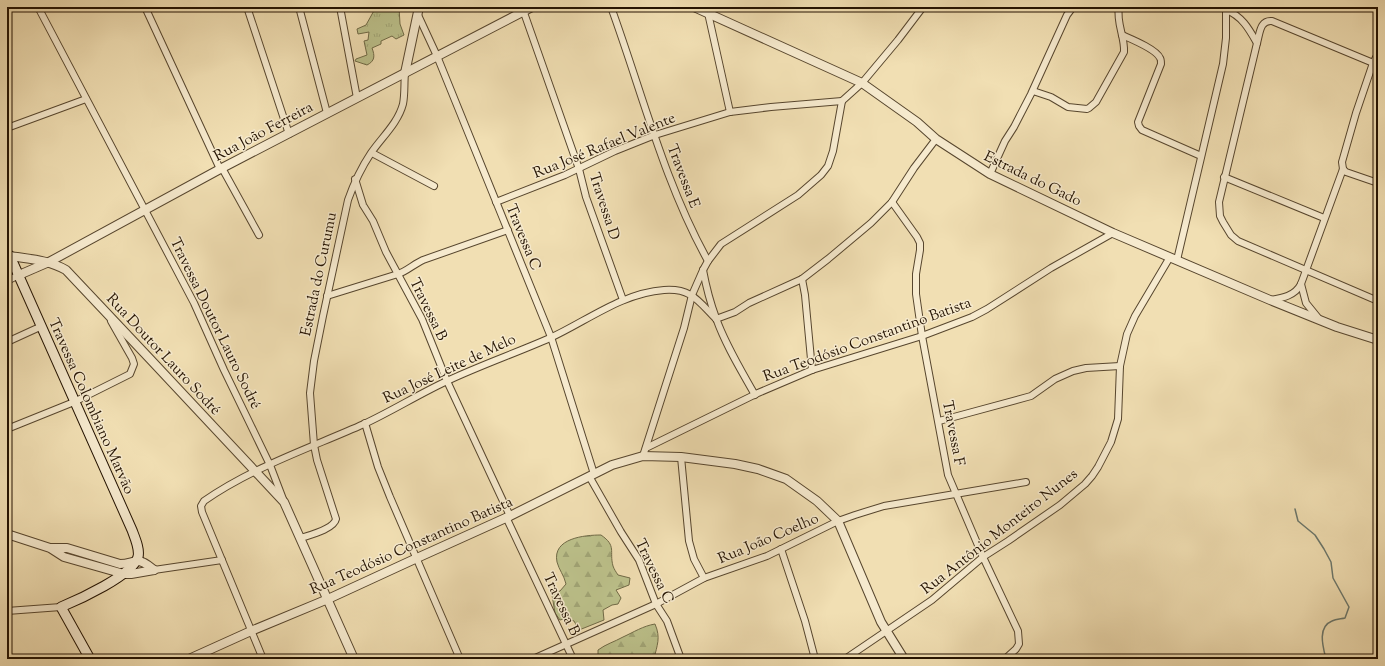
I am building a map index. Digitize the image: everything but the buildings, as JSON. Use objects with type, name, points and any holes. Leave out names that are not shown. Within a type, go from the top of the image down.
[{"type":"main road","name":"Travessa Colombiano Marvão","points":[[8,253],[42,326],[74,402],[134,535],[139,555],[137,561]]},
{"type":"main road","points":[[90,659],[61,607],[87,595],[124,574],[137,561]]},
{"type":"street","name":"Travessa Doutor Lauro Sodré","points":[[38,7],[194,303],[224,370],[270,465],[284,502],[354,659]]},
{"type":"street","points":[[145,7],[221,169],[259,235]]},
{"type":"street","points":[[247,7],[289,134]]},
{"type":"street","points":[[299,7],[327,113]]},
{"type":"street","points":[[340,7],[357,98]]},
{"type":"street","name":"Rua João Ferreira","points":[[7,281],[49,262],[523,9],[532,7]]},
{"type":"street","name":"Travessa E","points":[[611,7],[674,191],[708,261]]},
{"type":"street","name":"Estrada do Gado","points":[[694,7],[862,83],[917,122],[936,139],[990,174],[1174,259],[1320,321],[1378,340]]},
{"type":"street","points":[[904,659],[886,631],[838,521],[817,501],[786,479],[758,469],[735,464],[645,452],[684,328],[692,295],[702,270],[721,244],[798,194],[821,175],[828,166],[833,151],[842,100],[862,83],[923,7]]},
{"type":"street","points":[[990,174],[1033,91],[1067,15],[1073,7]]},
{"type":"street","points":[[1033,91],[1051,97],[1068,107],[1082,109],[1089,108],[1096,102],[1124,52],[1124,45],[1118,18],[1119,7]]},
{"type":"street","name":"Travessa D","points":[[523,9],[579,169],[586,197],[623,300]]},
{"type":"street","points":[[1226,9],[1244,22],[1257,43]]},
{"type":"street","name":"Rua Antônio Monteiro Nunes","points":[[845,659],[932,600],[983,557],[1060,505],[1085,484],[1098,467],[1111,442],[1118,419],[1120,366],[1124,342],[1131,324],[1174,259],[1223,64],[1226,38],[1226,9]]},
{"type":"street","name":"Travessa C","points":[[419,11],[551,338],[592,475],[620,532],[639,560],[656,604],[667,621],[681,659]]},
{"type":"street","name":"Estrada do Curumu","points":[[301,538],[330,527],[335,523],[336,519],[317,460],[314,445],[310,393],[314,361],[344,215],[355,179],[390,129],[401,110],[404,94],[405,73],[419,11]]},
{"type":"street","points":[[708,13],[730,112]]},
{"type":"street","points":[[1376,64],[1269,20],[1263,24],[1224,177],[1219,208],[1223,222],[1231,235],[1238,241],[1378,301]]},
{"type":"street","points":[[1122,35],[1154,51],[1161,60],[1161,64],[1138,122],[1139,127],[1142,130],[1201,156]]},
{"type":"street","points":[[1270,300],[1294,293],[1301,284],[1343,169],[1342,162],[1356,113],[1376,64],[1378,54]]},
{"type":"street","points":[[7,128],[86,99]]},
{"type":"street","name":"Rua José Rafael Valente","points":[[496,202],[579,169],[615,151],[655,135],[730,112],[842,100]]},
{"type":"street","points":[[716,319],[735,312],[749,303],[802,279],[857,236],[892,202],[914,168],[936,139]]},
{"type":"street","points":[[372,153],[434,186]]},
{"type":"street","points":[[1343,169],[1346,172],[1378,183]]},
{"type":"street","points":[[1224,177],[1324,218]]},
{"type":"street","name":"Travessa B","points":[[355,179],[363,205],[373,221],[386,252],[422,319],[447,381],[573,659]]},
{"type":"street","name":"Travessa F","points":[[892,202],[920,243],[916,274],[916,294],[922,336],[948,475],[983,557],[1018,630],[1019,644],[1016,649],[1005,659]]},
{"type":"street","points":[[327,296],[398,274],[423,260],[508,230]]},
{"type":"street","name":"Rua Teodósio Constantino Batista","points":[[190,659],[251,631],[328,599],[508,517],[612,465],[645,452],[755,395],[812,370],[922,336],[972,317],[1113,232]]},
{"type":"street","name":"Rua Doutor Lauro Sodré","points":[[8,253],[49,262],[66,270],[284,502]]},
{"type":"street","points":[[702,270],[716,319],[755,395]]},
{"type":"street","points":[[802,279],[805,295],[812,370]]},
{"type":"street","points":[[1301,284],[1306,303],[1320,321]]},
{"type":"street","name":"Rua José Leite de Melo","points":[[222,560],[202,512],[201,506],[204,501],[256,471],[365,423],[447,381],[551,338],[623,300],[663,290],[681,291],[692,295]]},
{"type":"street","points":[[692,295],[716,319]]},
{"type":"street","points":[[7,429],[74,402],[130,374],[134,364],[132,358],[106,313]]},
{"type":"street","points":[[7,342],[42,326]]},
{"type":"street","points":[[938,421],[1031,396],[1055,379],[1073,371],[1086,368],[1120,366]]},
{"type":"street","points":[[365,423],[384,482],[460,659]]},
{"type":"street","points":[[681,457],[689,542],[694,559],[704,578]]},
{"type":"street","name":"Rua João Coelho","points":[[533,659],[656,604],[704,578],[767,556],[838,521],[884,506],[1026,482]]},
{"type":"street","points":[[7,534],[50,548],[64,557],[124,574],[222,560],[263,659]]},
{"type":"street","points":[[50,548],[67,548],[120,564],[137,561],[144,563],[154,570]]},
{"type":"street","points":[[781,549],[805,621],[815,659]]},
{"type":"street","points":[[7,611],[61,607]]},
{"type":"green space","points":[[376,7],[399,7],[400,24],[404,35],[396,39],[392,36],[381,41],[381,44],[372,48],[374,58],[372,62],[367,65],[355,61],[356,59],[367,55],[364,41],[368,40],[369,32],[358,34],[357,29],[366,25]]},
{"type":"green space","points":[[601,535],[609,542],[611,546],[614,569],[618,575],[630,578],[629,585],[616,590],[621,598],[618,604],[612,605],[603,610],[604,620],[579,630],[574,621],[567,618],[560,620],[555,613],[552,595],[560,591],[566,584],[557,562],[557,554],[565,543],[571,540],[579,537]]},
{"type":"green space","points":[[655,624],[658,638],[654,659],[598,659],[598,650],[601,648],[639,629]]},
{"type":"waterway","points":[[1295,509],[1298,521],[1315,535],[1324,549],[1331,562],[1333,578],[1349,607],[1345,618],[1332,621],[1324,628],[1322,638],[1326,659]]}]
